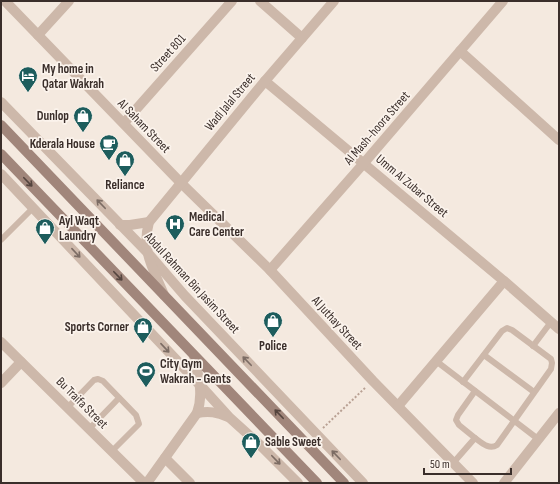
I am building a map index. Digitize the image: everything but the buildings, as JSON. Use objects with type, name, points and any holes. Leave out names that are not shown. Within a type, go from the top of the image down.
[{"type":"main road","points":[[1,125],[344,483]]},
{"type":"main road","points":[[1,154],[317,483]]},
{"type":"street","name":"Al Saham Street","points":[[5,1],[181,183]]},
{"type":"street","points":[[38,35],[69,1]]},
{"type":"street","name":"Street 801","points":[[124,123],[232,1]]},
{"type":"street","points":[[260,1],[302,38]]},
{"type":"street","name":"Wadi Jalal Street","points":[[164,295],[147,252],[145,240],[149,222],[265,81],[334,1]]},
{"type":"street","name":"Al Mash-hoora Street","points":[[270,270],[503,1]]},
{"type":"street","points":[[460,51],[559,140]]},
{"type":"street","name":"Umm Al Zubar Street","points":[[265,81],[504,281],[559,329]]},
{"type":"street","name":"Abdul Rahman Bin Jasim Street","points":[[1,102],[147,252],[185,296],[363,483]]},
{"type":"street","points":[[1,174],[230,418],[260,444],[298,483]]},
{"type":"street","name":"Al Juthay Street","points":[[181,183],[270,270],[373,380],[473,483]]},
{"type":"street","points":[[120,225],[149,222]]},
{"type":"street","points":[[398,406],[504,281]]},
{"type":"street","name":"Bu Traifa Street","points":[[1,342],[144,483]]},
{"type":"street","points":[[147,483],[197,413],[200,406],[200,385],[194,356]]},
{"type":"street","points":[[1,383],[22,362]]},
{"type":"street","points":[[197,413],[219,413],[230,418]]},
{"type":"street","points":[[504,483],[559,413]]},
{"type":"street","points":[[165,458],[190,483]]},
{"type":"lane","points":[[1,240],[33,208]]},
{"type":"lane","points":[[533,346],[551,322]]},
{"type":"lane","points":[[464,382],[502,331],[507,328],[512,330],[551,359],[551,369],[497,445],[493,448],[488,447],[475,438],[459,425],[456,420],[475,391]]},
{"type":"lane","points":[[484,355],[534,392]]},
{"type":"lane","points":[[436,361],[538,439]]},
{"type":"lane","points":[[68,407],[94,380],[98,379],[103,381],[136,415],[139,424],[112,451]]},
{"type":"lane","points":[[89,429],[119,398]]},
{"type":"lane","points":[[454,462],[475,438]]},
{"type":"path","points":[[317,434],[373,380]]},
{"type":"place","name":"My home in Qatar Wakrah","points":[[28,93]]},
{"type":"place","name":"Dunlop","points":[[83,133]]},
{"type":"place","name":"Kderala House","points":[[109,161]]},
{"type":"place","name":"Reliance","points":[[125,177]]},
{"type":"place","name":"Medical Care Center","points":[[175,241]]},
{"type":"place","name":"Ayl Waqt Laundry","points":[[45,245]]},
{"type":"place","name":"Police","points":[[273,338]]},
{"type":"place","name":"Sports Corner","points":[[143,344]]},
{"type":"place","name":"City Gym Wakrah - Gents","points":[[146,388]]},
{"type":"place","name":"Sable Sweet","points":[[251,459]]}]
